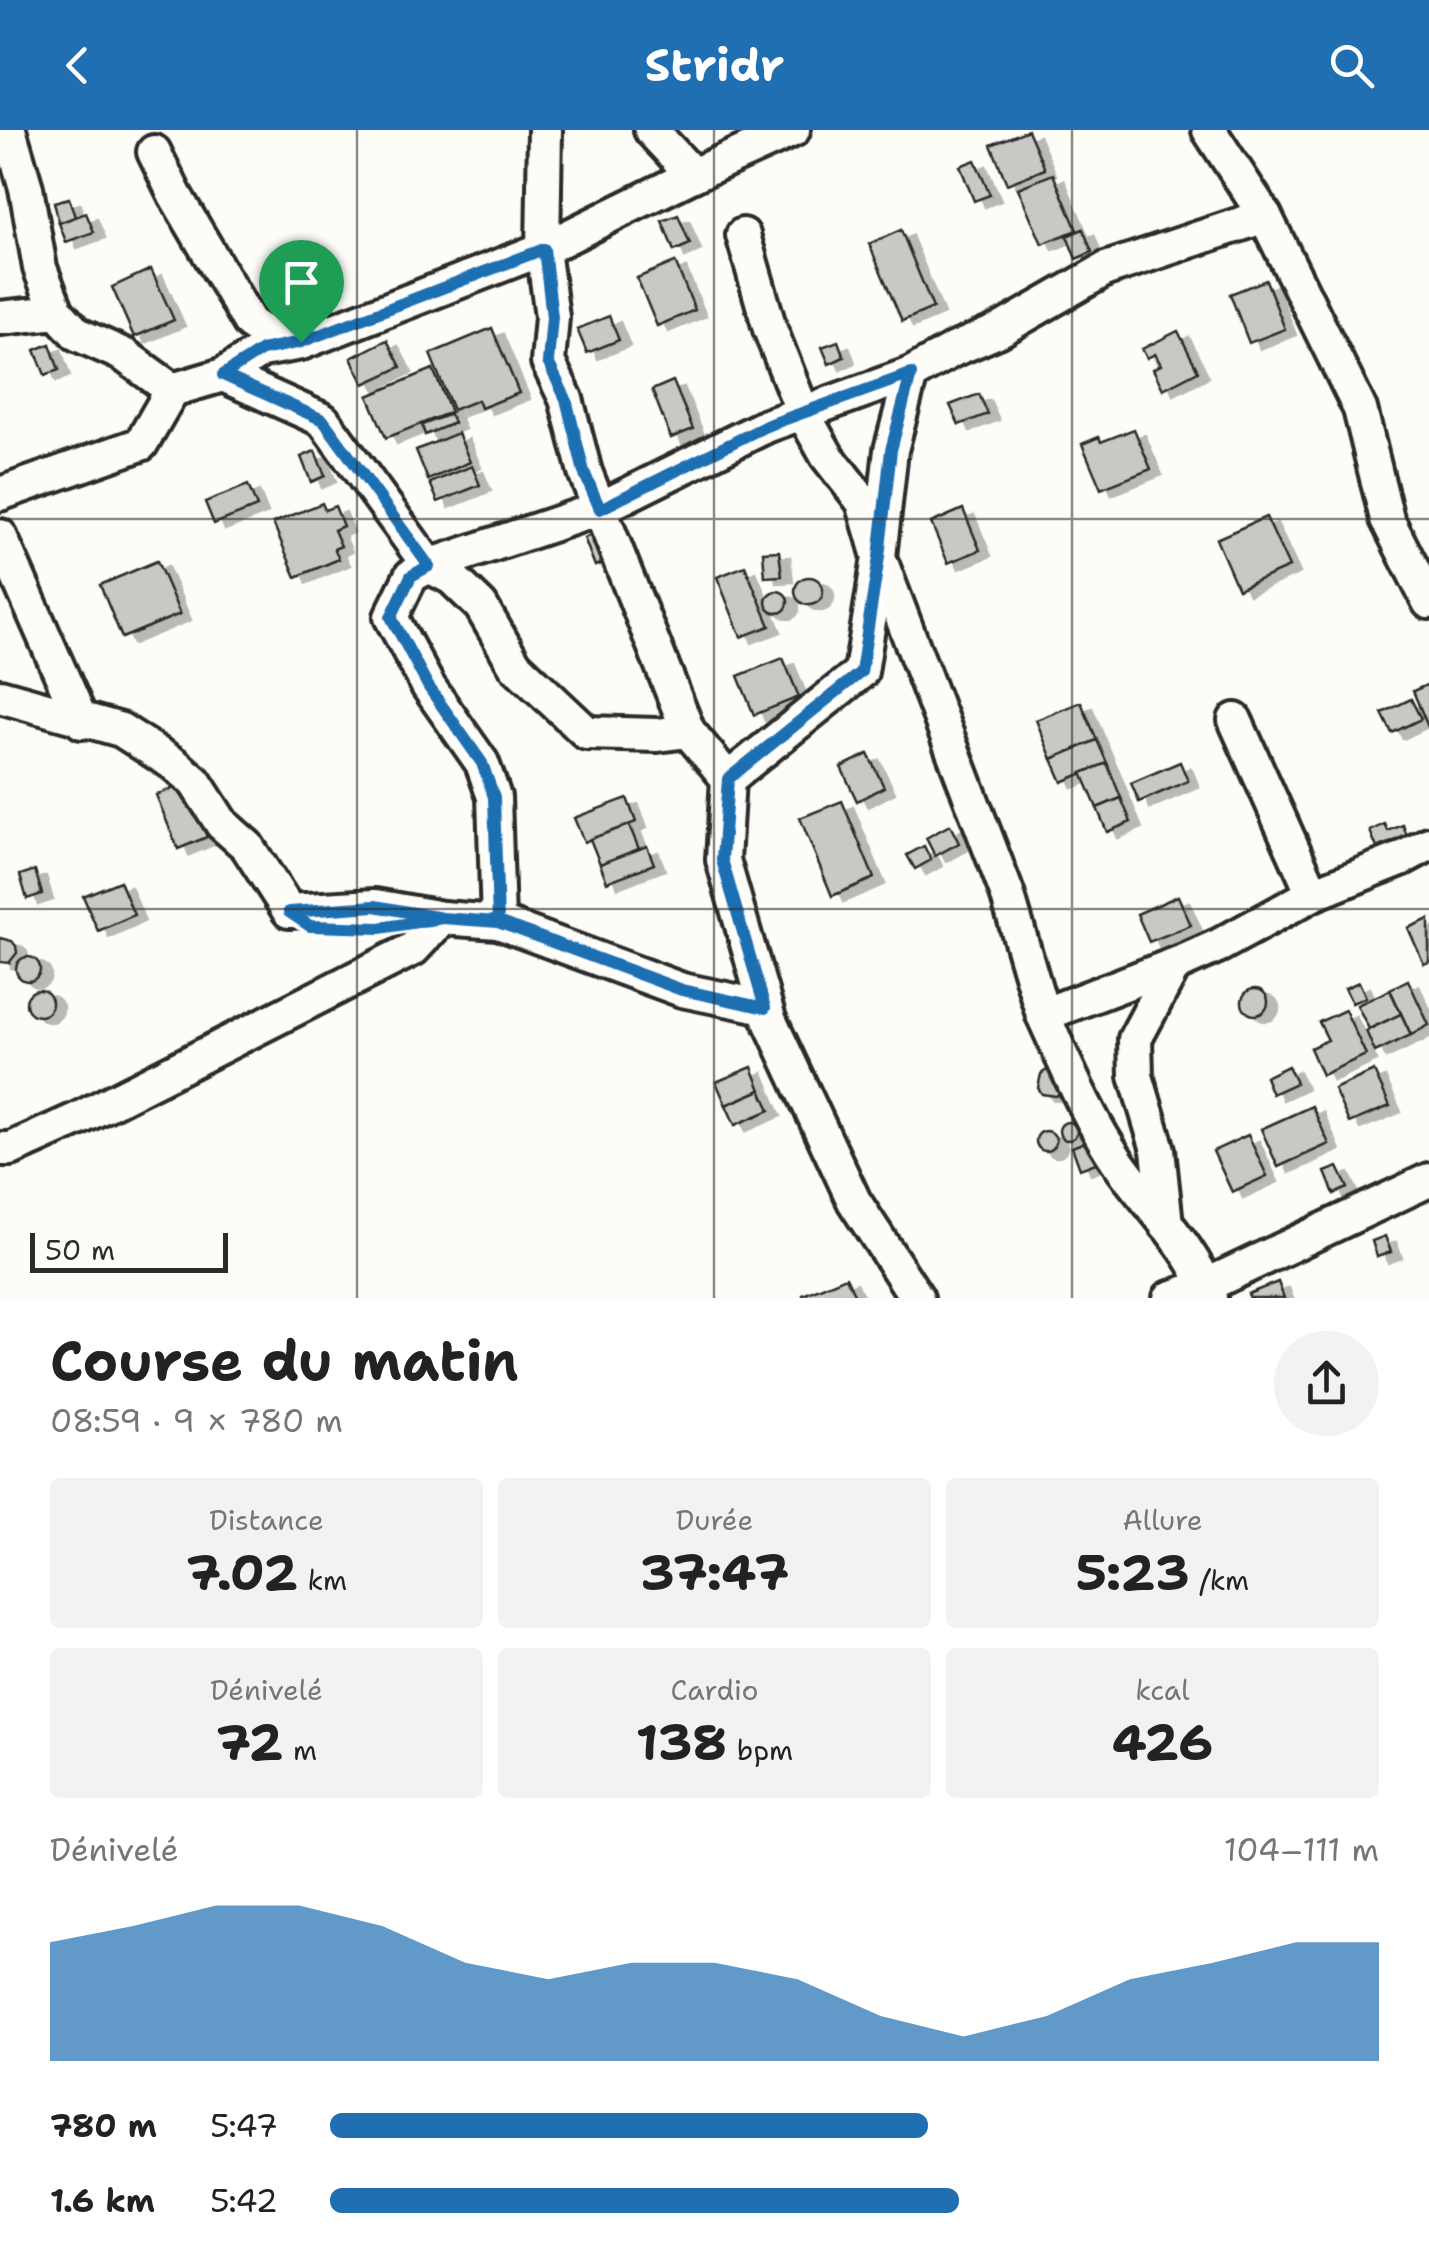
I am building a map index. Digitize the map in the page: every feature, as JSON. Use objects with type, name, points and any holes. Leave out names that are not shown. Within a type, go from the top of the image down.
[{"type":"street","points":[[9,130],[26,188],[40,268],[57,312],[76,334],[124,355],[172,390]]},
{"type":"street","points":[[546,130],[544,249],[552,317],[548,362],[566,399],[584,472],[688,731],[728,779],[722,860],[765,1008],[854,1201],[917,1298]]},
{"type":"street","points":[[651,130],[693,175]]},
{"type":"street","points":[[0,494],[141,444],[172,390],[223,375],[262,350],[301,342],[544,249],[793,130]]},
{"type":"street","points":[[1209,130],[1265,216],[1360,409],[1386,519],[1429,602]]},
{"type":"street","points":[[154,152],[250,323],[274,339],[301,342]]},
{"type":"street","points":[[498,922],[495,809],[488,780],[482,763],[428,686],[391,617],[411,576],[429,566],[600,509],[766,426],[911,374],[1000,330],[1106,269],[1265,216]]},
{"type":"street","points":[[743,235],[770,329],[803,413],[827,456],[863,502],[879,557],[1007,893],[1043,1015],[1081,1097],[1118,1163],[1166,1224],[1208,1291]]},
{"type":"street","points":[[0,318],[57,312]]},
{"type":"street","points":[[728,779],[861,672],[891,450],[911,374]]},
{"type":"street","points":[[223,375],[323,420],[429,566],[452,578],[481,606],[515,665],[588,733],[657,735],[688,731]]},
{"type":"street","points":[[3,545],[82,722]]},
{"type":"street","points":[[0,696],[121,730],[174,764],[194,782],[222,824],[247,846],[289,912],[375,906],[442,918],[498,922],[682,990],[765,1008]]},
{"type":"street","points":[[1235,720],[1314,894]]},
{"type":"street","points":[[1043,1015],[1220,946],[1314,894],[1429,844]]},
{"type":"street","points":[[0,1149],[11,1149],[78,1119],[413,950],[442,918]]},
{"type":"street","points":[[1166,1224],[1158,1150],[1136,1076],[1135,1039],[1174,966]]},
{"type":"street","points":[[1170,1298],[1208,1291],[1429,1180]]},
{"type":"building","points":[[1028,130],[1045,169],[1007,184],[991,145]]},
{"type":"building","points":[[975,160],[990,195],[974,201],[960,166]]},
{"type":"building","points":[[1053,174],[1077,230],[1042,244],[1018,188]]},
{"type":"building","points":[[69,198],[75,217],[59,223],[54,202]]},
{"type":"building","points":[[86,213],[94,232],[66,242],[59,223]]},
{"type":"building","points":[[678,215],[690,244],[674,251],[662,221]]},
{"type":"building","points":[[1083,229],[1092,252],[1076,259],[1067,236]]},
{"type":"building","points":[[901,230],[933,308],[902,321],[869,244]]},
{"type":"building","points":[[675,262],[695,310],[657,326],[637,278]]},
{"type":"building","points":[[151,269],[174,320],[134,337],[112,287]]},
{"type":"building","points":[[1266,280],[1285,329],[1249,343],[1230,294]]},
{"type":"building","points":[[609,316],[619,340],[587,353],[577,329]]},
{"type":"building","points":[[492,328],[519,393],[481,408],[478,400],[453,410],[430,354]]},
{"type":"building","points":[[1178,331],[1198,371],[1163,389],[1153,369],[1161,365],[1155,354],[1147,358],[1142,349]]},
{"type":"building","points":[[387,340],[401,367],[364,384],[351,358]]},
{"type":"building","points":[[838,341],[844,357],[829,364],[822,347]]},
{"type":"building","points":[[50,344],[59,370],[45,375],[35,350]]},
{"type":"building","points":[[433,369],[451,412],[386,438],[368,396]]},
{"type":"building","points":[[673,381],[693,429],[671,438],[652,390]]},
{"type":"building","points":[[979,394],[988,414],[959,425],[950,405]]},
{"type":"building","points":[[450,414],[454,423],[425,435],[422,425]]},
{"type":"building","points":[[1134,429],[1151,469],[1101,489],[1082,444],[1099,437],[1101,442]]},
{"type":"building","points":[[458,433],[470,462],[428,480],[416,450]]},
{"type":"building","points":[[315,451],[325,476],[311,482],[301,457]]},
{"type":"building","points":[[472,466],[480,485],[438,502],[430,483]]},
{"type":"building","points":[[248,485],[257,507],[214,524],[205,502]]},
{"type":"building","points":[[322,503],[325,510],[335,506],[343,526],[334,530],[341,546],[334,549],[339,559],[296,577],[273,523]]},
{"type":"building","points":[[963,509],[980,550],[948,563],[931,523]]},
{"type":"building","points":[[1266,517],[1289,567],[1238,589],[1216,539]]},
{"type":"building","points":[[604,530],[615,558],[595,566],[584,538]]},
{"type":"building","points":[[779,551],[782,576],[765,577],[763,552]]},
{"type":"building","points":[[157,561],[180,614],[122,638],[100,585]]},
{"type":"building","points":[[745,566],[770,626],[741,637],[717,577]]},
{"type":"building","points":[[809,577],[819,581],[823,591],[819,601],[809,605],[799,601],[795,591],[799,581]]},
{"type":"building","points":[[777,591],[785,594],[785,610],[777,613],[769,610],[766,602],[769,594]]},
{"type":"building","points":[[783,658],[799,697],[754,715],[738,676]]},
{"type":"building","points":[[1429,684],[1429,727],[1428,727],[1413,691]]},
{"type":"building","points":[[1411,699],[1421,719],[1392,733],[1382,713]]},
{"type":"building","points":[[1081,702],[1097,740],[1052,759],[1036,720]]},
{"type":"building","points":[[1097,740],[1107,763],[1062,782],[1052,759]]},
{"type":"building","points":[[868,754],[884,787],[857,801],[841,767]]},
{"type":"building","points":[[1180,762],[1188,781],[1139,802],[1131,783]]},
{"type":"building","points":[[1107,763],[1121,798],[1097,808],[1082,773]]},
{"type":"building","points":[[186,783],[207,837],[178,849],[156,795]]},
{"type":"building","points":[[627,798],[636,822],[584,842],[574,818]]},
{"type":"building","points":[[1121,798],[1131,822],[1107,832],[1097,808]]},
{"type":"building","points":[[842,801],[874,878],[832,896],[800,818]]},
{"type":"building","points":[[1385,824],[1388,831],[1403,825],[1407,836],[1377,848],[1370,831]]},
{"type":"building","points":[[629,825],[639,849],[600,864],[590,839]]},
{"type":"building","points":[[950,825],[959,843],[935,856],[926,838]]},
{"type":"building","points":[[647,846],[654,864],[607,882],[600,864]]},
{"type":"building","points":[[924,846],[931,860],[915,869],[907,855]]},
{"type":"building","points":[[35,870],[42,894],[27,899],[20,875]]},
{"type":"building","points":[[120,881],[134,915],[98,931],[83,896]]},
{"type":"building","points":[[1178,896],[1191,925],[1149,942],[1137,914]]},
{"type":"building","points":[[1429,919],[1429,962],[1424,964],[1408,928]]},
{"type":"building","points":[[0,938],[16,946],[17,953],[9,963],[0,962]]},
{"type":"building","points":[[28,957],[40,969],[28,981],[16,969]]},
{"type":"building","points":[[1408,980],[1429,1025],[1411,1035],[1390,989]]},
{"type":"building","points":[[1359,982],[1366,997],[1352,1003],[1345,988]]},
{"type":"building","points":[[1255,989],[1264,993],[1268,1002],[1264,1011],[1255,1015],[1246,1011],[1242,1002],[1246,993]]},
{"type":"building","points":[[39,990],[48,994],[52,1003],[48,1012],[39,1016],[30,1012],[26,1003],[30,994]]},
{"type":"building","points":[[1390,990],[1401,1014],[1369,1029],[1357,1005]]},
{"type":"building","points":[[1345,1010],[1366,1055],[1322,1075],[1310,1048],[1328,1040],[1319,1022]]},
{"type":"building","points":[[1401,1014],[1411,1035],[1375,1052],[1366,1031]]},
{"type":"building","points":[[1288,1066],[1296,1083],[1272,1094],[1265,1077]]},
{"type":"building","points":[[752,1067],[761,1090],[726,1105],[716,1082]]},
{"type":"building","points":[[1054,1070],[1062,1092],[1056,1096],[1042,1094],[1038,1088],[1041,1074]]},
{"type":"building","points":[[1374,1071],[1390,1106],[1349,1123],[1334,1089]]},
{"type":"building","points":[[761,1090],[770,1110],[735,1125],[726,1105]]},
{"type":"building","points":[[1312,1106],[1329,1144],[1278,1167],[1261,1129]]},
{"type":"building","points":[[1068,1122],[1077,1131],[1068,1140],[1059,1131]]},
{"type":"building","points":[[1042,1131],[1050,1131],[1056,1141],[1050,1151],[1042,1151],[1036,1145],[1036,1137]]},
{"type":"building","points":[[1248,1135],[1267,1176],[1232,1192],[1213,1151]]},
{"type":"building","points":[[1087,1141],[1096,1163],[1080,1169],[1072,1147]]},
{"type":"building","points":[[1338,1167],[1348,1188],[1334,1194],[1325,1172]]},
{"type":"building","points":[[1385,1236],[1391,1252],[1377,1257],[1372,1241]]},
{"type":"building","points":[[846,1277],[856,1298],[804,1298],[803,1295]]},
{"type":"building","points":[[1278,1282],[1284,1298],[1250,1298],[1248,1294]]},
{"type":"route","points":[[301,342],[262,350],[223,375],[323,420],[429,566],[411,576],[391,617],[428,686],[482,763],[494,797],[498,922],[442,918],[375,906],[289,912],[310,926],[380,928],[442,918],[498,922],[682,990],[765,1008],[722,860],[728,779],[861,672],[891,450],[911,374],[766,426],[600,509],[584,472],[566,399],[548,362],[552,317],[544,249],[301,342]]}]
